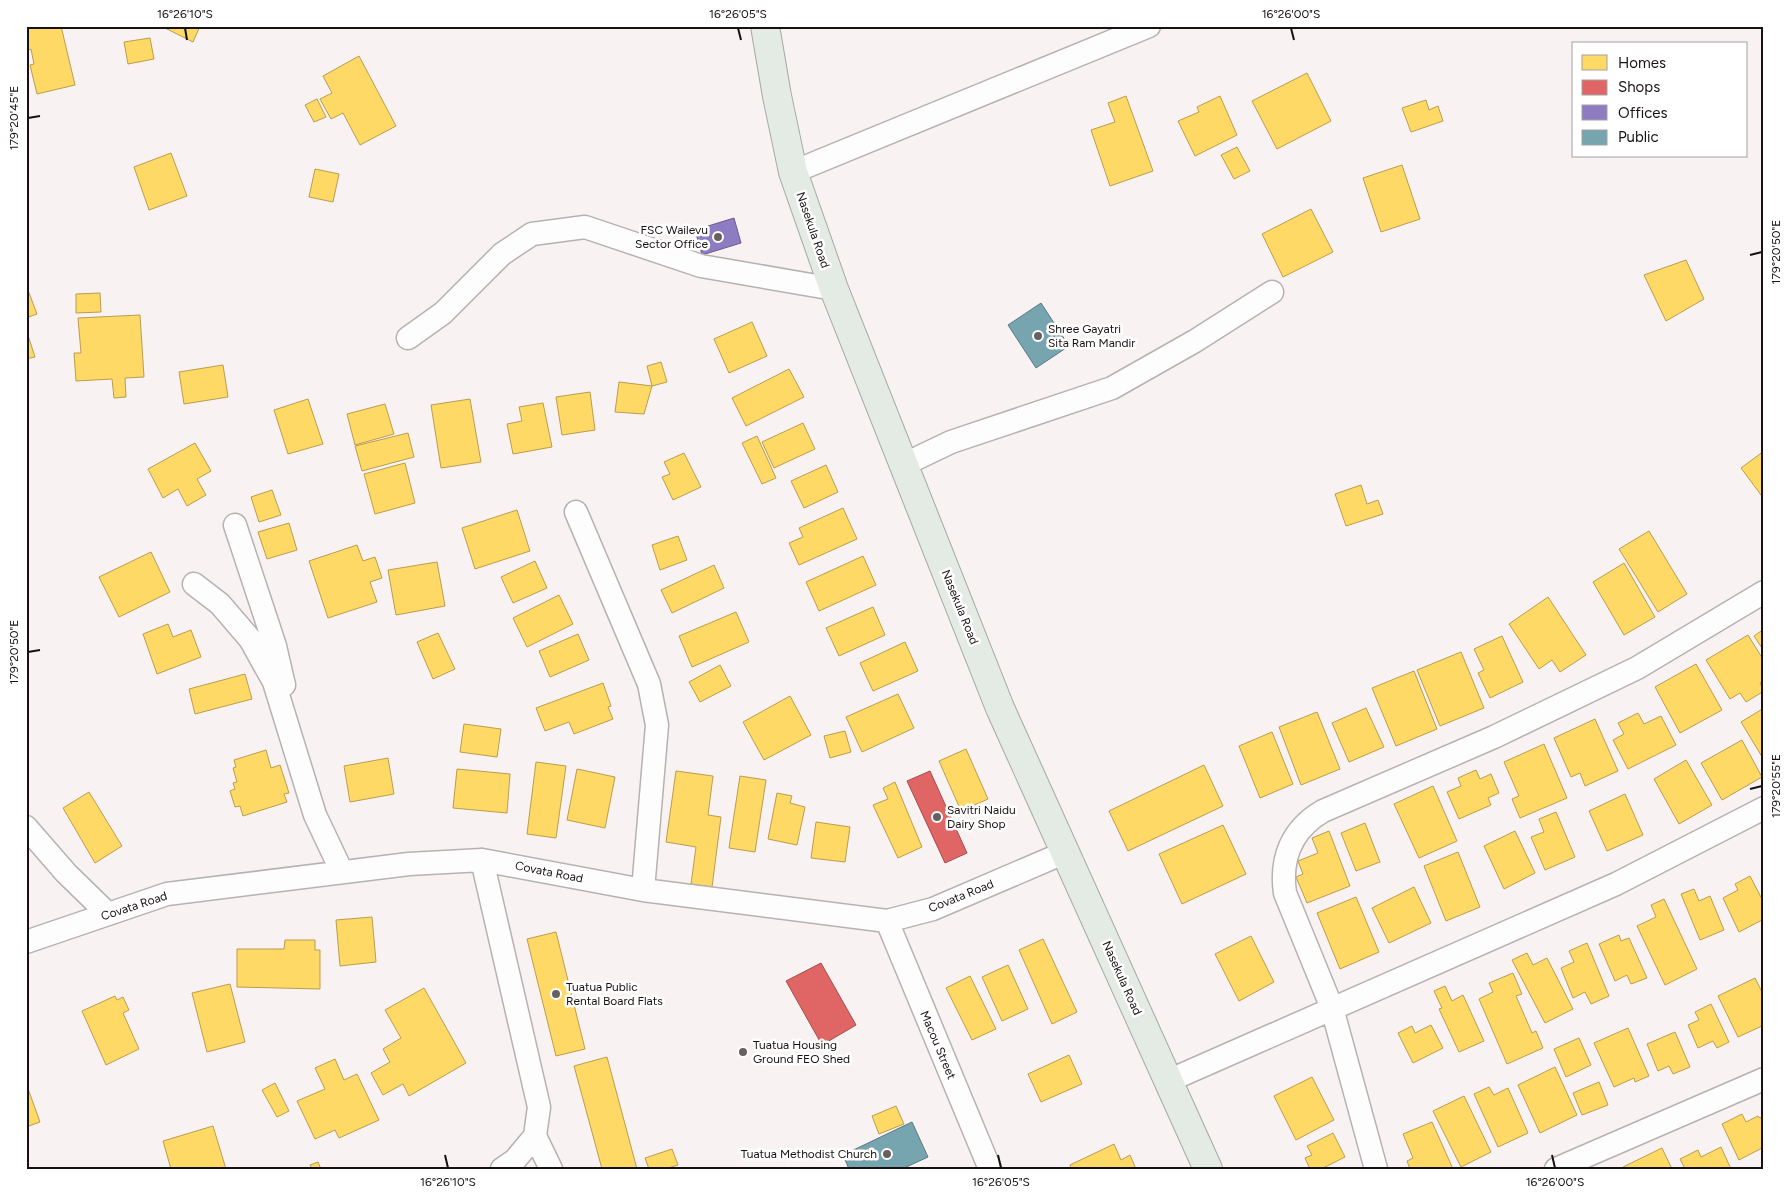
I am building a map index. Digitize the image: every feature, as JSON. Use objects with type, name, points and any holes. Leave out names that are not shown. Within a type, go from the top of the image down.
[{"type":"main road","name":"Nasekula Road","points":[[766,26],[777,96],[793,172],[834,289],[1000,708],[1208,1169]]},
{"type":"street","points":[[793,172],[1149,26]]},
{"type":"street","points":[[408,338],[443,313],[502,254],[532,234],[584,227],[701,266],[834,289]]},
{"type":"street","points":[[903,465],[951,442],[1112,388],[1195,341],[1272,292]]},
{"type":"street","points":[[576,512],[650,684],[657,725],[643,890]]},
{"type":"street","points":[[234,525],[275,646],[315,815]]},
{"type":"street","points":[[194,584],[220,604],[250,639],[274,682],[315,815],[342,872]]},
{"type":"street","points":[[1376,1169],[1332,1008],[1285,893],[1284,875],[1286,858],[1292,841],[1302,827],[1323,811],[1494,737],[1637,668],[1764,592]]},
{"type":"street","points":[[1168,1081],[1616,884],[1764,808]]},
{"type":"street","points":[[26,827],[66,873],[108,914]]},
{"type":"street","name":"Covata Road","points":[[26,942],[167,894],[409,864],[482,860],[643,890],[886,921],[933,908],[1066,852]]},
{"type":"street","points":[[482,860],[539,1107],[536,1136],[551,1169]]},
{"type":"street","name":"Macou Street","points":[[886,921],[990,1169]]},
{"type":"street","points":[[1556,1169],[1764,1079]]},
{"type":"street","points":[[502,1169],[515,1160],[536,1136]]},
{"type":"building: Homes","points":[[26,26],[61,26],[75,85],[37,94],[30,65],[34,64],[31,49],[26,51]]},
{"type":"building: Homes","points":[[161,26],[200,26],[193,42]]},
{"type":"building: Homes","points":[[150,38],[154,59],[128,64],[124,42]]},
{"type":"building: Homes","points":[[359,56],[396,126],[360,145],[343,113],[331,119],[320,99],[332,93],[323,76]]},
{"type":"building: Homes","points":[[1307,73],[1331,121],[1277,149],[1252,101]]},
{"type":"building: Homes","points":[[1126,96],[1153,171],[1110,186],[1091,130],[1115,122],[1108,103]]},
{"type":"building: Homes","points":[[1220,96],[1237,135],[1195,156],[1178,121],[1199,112],[1197,107]]},
{"type":"building: Homes","points":[[317,99],[326,117],[314,122],[305,105]]},
{"type":"building: Homes","points":[[1426,100],[1429,110],[1438,106],[1443,121],[1411,132],[1402,108]]},
{"type":"building: Homes","points":[[1237,147],[1250,171],[1234,179],[1221,155]]},
{"type":"building: Homes","points":[[171,153],[187,196],[149,210],[134,167]]},
{"type":"building: Homes","points":[[1402,165],[1420,219],[1381,232],[1363,178]]},
{"type":"building: Homes","points":[[315,169],[339,174],[333,202],[309,197]]},
{"type":"building: Homes","points":[[1311,209],[1333,252],[1283,277],[1262,234]]},
{"type":"building: Homes","points":[[1686,260],[1704,299],[1666,321],[1644,275]]},
{"type":"building: Homes","points":[[26,285],[37,314],[26,318]]},
{"type":"building: Homes","points":[[100,293],[101,312],[76,313],[76,294]]},
{"type":"building: Homes","points":[[140,315],[144,377],[125,378],[126,397],[114,398],[112,379],[76,381],[74,353],[81,353],[78,318]]},
{"type":"building: Homes","points":[[752,322],[767,356],[729,373],[714,339]]},
{"type":"building: Homes","points":[[26,329],[35,357],[26,359]]},
{"type":"building: Homes","points":[[661,362],[667,382],[652,386],[647,366]]},
{"type":"building: Homes","points":[[223,365],[228,397],[184,404],[179,372]]},
{"type":"building: Homes","points":[[789,369],[804,397],[746,426],[732,398]]},
{"type":"building: Homes","points":[[619,382],[652,386],[644,414],[615,412]]},
{"type":"building: Homes","points":[[590,392],[595,430],[562,435],[556,397]]},
{"type":"building: Homes","points":[[308,399],[323,444],[288,454],[274,410]]},
{"type":"building: Homes","points":[[470,399],[481,462],[441,468],[431,405]]},
{"type":"building: Homes","points":[[543,403],[552,447],[513,454],[507,424],[522,421],[519,407]]},
{"type":"building: Homes","points":[[385,404],[394,434],[355,445],[347,414]]},
{"type":"building: Homes","points":[[803,423],[815,449],[774,468],[762,442]]},
{"type":"building: Homes","points":[[408,433],[414,457],[362,471],[355,446]]},
{"type":"building: Homes","points":[[757,436],[776,478],[762,484],[742,443]]},
{"type":"building: Homes","points":[[195,443],[211,471],[197,479],[206,495],[187,506],[178,489],[163,498],[148,469]]},
{"type":"building: Homes","points":[[1764,451],[1764,499],[1741,468]]},
{"type":"building: Homes","points":[[684,453],[701,487],[673,500],[662,477],[670,474],[664,462]]},
{"type":"building: Homes","points":[[405,463],[415,503],[375,514],[364,474]]},
{"type":"building: Homes","points":[[826,465],[838,492],[804,508],[791,481]]},
{"type":"building: Homes","points":[[1361,485],[1367,504],[1378,500],[1383,514],[1346,526],[1335,494]]},
{"type":"building: Homes","points":[[272,490],[281,515],[259,522],[251,497]]},
{"type":"building: Homes","points":[[843,508],[857,539],[799,565],[789,543],[803,537],[799,528]]},
{"type":"building: Homes","points":[[517,510],[530,551],[475,569],[462,528]]},
{"type":"building: Homes","points":[[289,523],[297,550],[267,559],[258,532]]},
{"type":"building: Homes","points":[[1649,531],[1687,594],[1658,612],[1619,549]]},
{"type":"building: Homes","points":[[678,536],[687,560],[660,570],[652,545]]},
{"type":"building: Homes","points":[[357,545],[363,561],[375,557],[382,578],[370,582],[377,602],[328,618],[309,561]]},
{"type":"building: Homes","points":[[151,552],[170,592],[119,617],[99,577]]},
{"type":"building: Homes","points":[[863,556],[876,585],[819,611],[806,582]]},
{"type":"building: Homes","points":[[535,561],[547,588],[513,603],[501,577]]},
{"type":"building: Homes","points":[[437,562],[445,606],[396,615],[388,570]]},
{"type":"building: Homes","points":[[1624,563],[1655,617],[1624,635],[1593,582]]},
{"type":"building: Homes","points":[[714,565],[724,588],[672,613],[661,590]]},
{"type":"building: Homes","points":[[559,595],[573,624],[527,647],[513,618]]},
{"type":"building: Homes","points":[[1548,597],[1586,655],[1560,672],[1552,660],[1539,669],[1509,624]]},
{"type":"building: Homes","points":[[873,607],[885,635],[839,656],[826,628]]},
{"type":"building: Homes","points":[[736,612],[749,642],[692,667],[679,636]]},
{"type":"building: Homes","points":[[168,624],[173,637],[191,630],[201,657],[157,674],[143,634]]},
{"type":"building: Homes","points":[[1764,629],[1764,651],[1754,636]]},
{"type":"building: Homes","points":[[438,633],[455,669],[433,679],[417,642]]},
{"type":"building: Homes","points":[[578,634],[589,660],[550,677],[539,651]]},
{"type":"building: Homes","points":[[1748,635],[1764,661],[1764,680],[1760,683],[1764,691],[1746,702],[1740,693],[1730,699],[1706,660]]},
{"type":"building: Homes","points":[[1502,636],[1523,682],[1490,698],[1478,673],[1484,670],[1474,649]]},
{"type":"building: Homes","points":[[905,642],[918,671],[873,691],[860,663]]},
{"type":"building: Homes","points":[[1461,652],[1484,708],[1440,726],[1417,670]]},
{"type":"building: Homes","points":[[1696,664],[1722,710],[1680,733],[1655,687]]},
{"type":"building: Homes","points":[[720,665],[731,686],[700,702],[689,682]]},
{"type":"building: Homes","points":[[1414,671],[1437,729],[1396,746],[1372,688]]},
{"type":"building: Homes","points":[[245,674],[252,699],[195,714],[189,689]]},
{"type":"building: Homes","points":[[603,683],[611,706],[608,707],[613,719],[574,734],[569,722],[545,731],[536,708]]},
{"type":"building: Homes","points":[[898,694],[914,728],[862,752],[846,717]]},
{"type":"building: Homes","points":[[790,696],[811,735],[764,760],[743,722]]},
{"type":"building: Homes","points":[[1366,708],[1384,747],[1349,762],[1332,723]]},
{"type":"building: Homes","points":[[1764,708],[1764,760],[1741,722]]},
{"type":"building: Homes","points":[[1317,712],[1340,769],[1301,785],[1279,727]]},
{"type":"building: Homes","points":[[1638,713],[1644,724],[1661,716],[1676,745],[1628,769],[1613,740],[1624,734],[1618,723]]},
{"type":"building: Homes","points":[[1595,719],[1618,771],[1585,786],[1580,773],[1571,777],[1554,738]]},
{"type":"building: Homes","points":[[464,724],[501,729],[497,757],[460,752]]},
{"type":"building: Homes","points":[[845,731],[851,752],[830,758],[824,736]]},
{"type":"building: Homes","points":[[1272,732],[1293,784],[1260,798],[1239,746]]},
{"type":"building: Homes","points":[[1742,740],[1762,777],[1722,800],[1701,763]]},
{"type":"building: Homes","points":[[1544,744],[1567,798],[1520,818],[1512,799],[1519,796],[1504,762]]},
{"type":"building: Homes","points":[[966,749],[988,799],[961,811],[939,761]]},
{"type":"building: Homes","points":[[266,750],[271,768],[280,765],[289,793],[284,794],[287,802],[243,816],[240,806],[235,807],[230,791],[235,789],[233,783],[237,782],[233,768],[236,767],[234,760]]},
{"type":"building: Homes","points":[[388,758],[394,794],[350,802],[344,766]]},
{"type":"building: Homes","points":[[1686,760],[1712,805],[1679,824],[1654,779]]},
{"type":"building: Homes","points":[[536,762],[566,766],[556,838],[527,834]]},
{"type":"building: Homes","points":[[1204,765],[1223,806],[1128,851],[1109,811]]},
{"type":"building: Homes","points":[[457,769],[510,774],[507,813],[453,808]]},
{"type":"building: Homes","points":[[577,769],[615,777],[605,828],[567,820]]},
{"type":"building: Homes","points":[[1476,770],[1480,779],[1491,774],[1499,793],[1488,798],[1491,805],[1459,819],[1447,792],[1461,786],[1458,778]]},
{"type":"building: Homes","points":[[676,771],[713,776],[708,815],[721,817],[712,887],[691,884],[696,847],[666,842]]},
{"type":"building: Homes","points":[[740,776],[766,780],[755,852],[729,848]]},
{"type":"building: Homes","points":[[895,782],[922,847],[898,858],[873,805],[888,799],[883,788]]},
{"type":"building: Homes","points":[[1433,786],[1457,841],[1419,858],[1394,804]]},
{"type":"building: Homes","points":[[89,792],[122,846],[95,863],[63,808]]},
{"type":"building: Homes","points":[[777,793],[792,796],[790,803],[805,807],[797,845],[768,839]]},
{"type":"building: Homes","points":[[1625,794],[1643,835],[1607,851],[1589,811]]},
{"type":"building: Homes","points":[[1556,812],[1575,857],[1545,870],[1531,837],[1544,832],[1539,819]]},
{"type":"building: Homes","points":[[816,822],[850,827],[845,862],[811,858]]},
{"type":"building: Homes","points":[[1365,823],[1380,862],[1356,871],[1341,833]]},
{"type":"building: Homes","points":[[1223,825],[1246,874],[1182,904],[1159,854]]},
{"type":"building: Homes","points":[[1329,831],[1350,886],[1307,903],[1296,877],[1303,874],[1298,861],[1318,853],[1312,838]]},
{"type":"building: Homes","points":[[1515,831],[1535,873],[1504,889],[1484,846]]},
{"type":"building: Homes","points":[[1458,852],[1480,907],[1446,921],[1424,866]]},
{"type":"building: Homes","points":[[1750,876],[1764,903],[1764,919],[1739,932],[1723,898],[1738,890],[1735,884]]},
{"type":"building: Homes","points":[[1414,887],[1431,923],[1389,943],[1372,908]]},
{"type":"building: Homes","points":[[1694,889],[1699,901],[1710,896],[1724,930],[1700,940],[1681,894]]},
{"type":"building: Homes","points":[[1356,897],[1379,952],[1340,969],[1317,913]]},
{"type":"building: Homes","points":[[1664,899],[1697,969],[1665,985],[1637,926],[1656,917],[1651,905]]},
{"type":"building: Homes","points":[[372,917],[376,962],[340,966],[336,920]]},
{"type":"building: Homes","name":"Tuatua Public Rental Board Flats","points":[[556,932],[585,1049],[556,1056],[527,939]]},
{"type":"building: Homes","points":[[1619,935],[1621,941],[1629,938],[1647,978],[1631,984],[1627,975],[1615,981],[1599,944]]},
{"type":"building: Homes","points":[[1251,936],[1274,982],[1239,1001],[1215,954]]},
{"type":"building: Homes","points":[[1043,939],[1077,1012],[1052,1024],[1019,950]]},
{"type":"building: Homes","points":[[285,940],[315,940],[315,950],[320,950],[320,989],[237,987],[237,949],[284,949]]},
{"type":"building: Homes","points":[[1587,943],[1609,996],[1591,1004],[1585,992],[1573,998],[1561,968],[1574,962],[1569,951]]},
{"type":"building: Homes","points":[[1527,953],[1533,965],[1547,958],[1573,1009],[1545,1023],[1512,960]]},
{"type":"building: Homes","points":[[1008,965],[1028,1009],[1002,1021],[982,977]]},
{"type":"building: Homes","points":[[1513,973],[1522,994],[1516,996],[1532,1033],[1536,1031],[1543,1048],[1507,1064],[1479,999],[1493,992],[1489,983]]},
{"type":"building: Homes","points":[[970,976],[996,1029],[972,1040],[946,988]]},
{"type":"building: Homes","points":[[1755,978],[1764,996],[1764,1025],[1738,1037],[1718,996]]},
{"type":"building: Homes","points":[[230,984],[245,1042],[207,1052],[192,993]]},
{"type":"building: Homes","points":[[1445,986],[1452,1001],[1463,995],[1484,1041],[1459,1052],[1439,1009],[1442,1008],[1434,991]]},
{"type":"building: Homes","points":[[424,988],[466,1063],[409,1096],[403,1084],[383,1095],[371,1073],[390,1062],[383,1049],[401,1038],[385,1010]]},
{"type":"building: Homes","points":[[115,996],[117,1000],[123,997],[129,1010],[123,1013],[139,1049],[106,1065],[82,1011]]},
{"type":"building: Homes","points":[[1711,1004],[1729,1042],[1717,1048],[1713,1041],[1698,1048],[1688,1025],[1699,1020],[1695,1012]]},
{"type":"building: Homes","points":[[1431,1025],[1443,1048],[1413,1063],[1398,1033],[1412,1026],[1415,1033]]},
{"type":"building: Homes","points":[[1628,1028],[1649,1076],[1635,1082],[1634,1078],[1614,1087],[1594,1043]]},
{"type":"building: Homes","points":[[1675,1032],[1690,1067],[1673,1074],[1669,1066],[1658,1071],[1647,1044]]},
{"type":"building: Homes","points":[[1579,1038],[1591,1065],[1566,1077],[1554,1049]]},
{"type":"building: Homes","points":[[1069,1055],[1082,1084],[1041,1102],[1028,1074]]},
{"type":"building: Homes","points":[[607,1057],[637,1169],[602,1169],[574,1066]]},
{"type":"building: Homes","points":[[335,1059],[344,1080],[357,1074],[379,1120],[339,1138],[335,1130],[315,1139],[297,1101],[325,1089],[315,1068]]},
{"type":"building: Homes","points":[[1555,1067],[1577,1115],[1540,1133],[1518,1085]]},
{"type":"building: Homes","points":[[1312,1077],[1334,1120],[1296,1140],[1274,1096]]},
{"type":"building: Homes","points":[[1599,1082],[1608,1105],[1582,1115],[1573,1093]]},
{"type":"building: Homes","points":[[26,1083],[40,1122],[26,1127]]},
{"type":"building: Homes","points":[[275,1083],[289,1111],[277,1117],[262,1090]]},
{"type":"building: Homes","points":[[1489,1087],[1494,1095],[1508,1088],[1528,1133],[1498,1147],[1474,1094]]},
{"type":"building: Homes","points":[[1464,1096],[1491,1152],[1461,1167],[1433,1111]]},
{"type":"building: Homes","points":[[896,1106],[904,1124],[879,1134],[872,1116]]},
{"type":"building: Homes","points":[[1742,1114],[1746,1122],[1758,1116],[1760,1118],[1764,1116],[1764,1147],[1739,1160],[1722,1124]]},
{"type":"building: Homes","points":[[1432,1122],[1453,1169],[1410,1169],[1407,1161],[1413,1158],[1403,1134]]},
{"type":"building: Homes","points":[[213,1126],[226,1169],[171,1169],[163,1141]]},
{"type":"building: Homes","points":[[1333,1133],[1345,1157],[1321,1169],[1310,1169],[1305,1158],[1312,1155],[1307,1146]]},
{"type":"building: Homes","points":[[1114,1144],[1121,1160],[1130,1155],[1136,1169],[1071,1169],[1070,1165]]},
{"type":"building: Homes","points":[[1721,1147],[1731,1169],[1685,1169],[1680,1159],[1698,1150],[1701,1157]]},
{"type":"building: Homes","points":[[1662,1148],[1672,1169],[1623,1169],[1623,1167]]},
{"type":"building: Homes","points":[[672,1149],[678,1165],[665,1169],[649,1169],[645,1158]]},
{"type":"building: Homes","points":[[318,1162],[321,1169],[312,1169],[310,1165]]},
{"type":"building: Shops","name":"Savitri Naidu Dairy Shop","points":[[930,771],[967,853],[945,863],[907,781]]},
{"type":"building: Shops","points":[[821,963],[856,1025],[822,1045],[786,981]]},
{"type":"building: Offices","name":"FSC Wailevu Sector Office","points":[[734,218],[741,243],[702,255],[695,230]]},
{"type":"building: Public","name":"Shree Gayatri Sita Ram Mandir","points":[[1041,303],[1069,346],[1036,368],[1008,325]]},
{"type":"building: Public","points":[[912,1122],[928,1157],[902,1169],[849,1169],[843,1155]]},
{"type":"place","name":"FSC Wailevu Sector Office","points":[[718,237]]},
{"type":"place","name":"Shree Gayatri Sita Ram Mandir","points":[[1038,336]]},
{"type":"place","name":"Savitri Naidu Dairy Shop","points":[[937,817]]},
{"type":"place","name":"Tuatua Public Rental Board Flats","points":[[556,994]]},
{"type":"place","name":"Tuatua Housing Ground FEO Shed","points":[[743,1052]]},
{"type":"place","name":"Tuatua Methodist Church","points":[[887,1154]]}]
